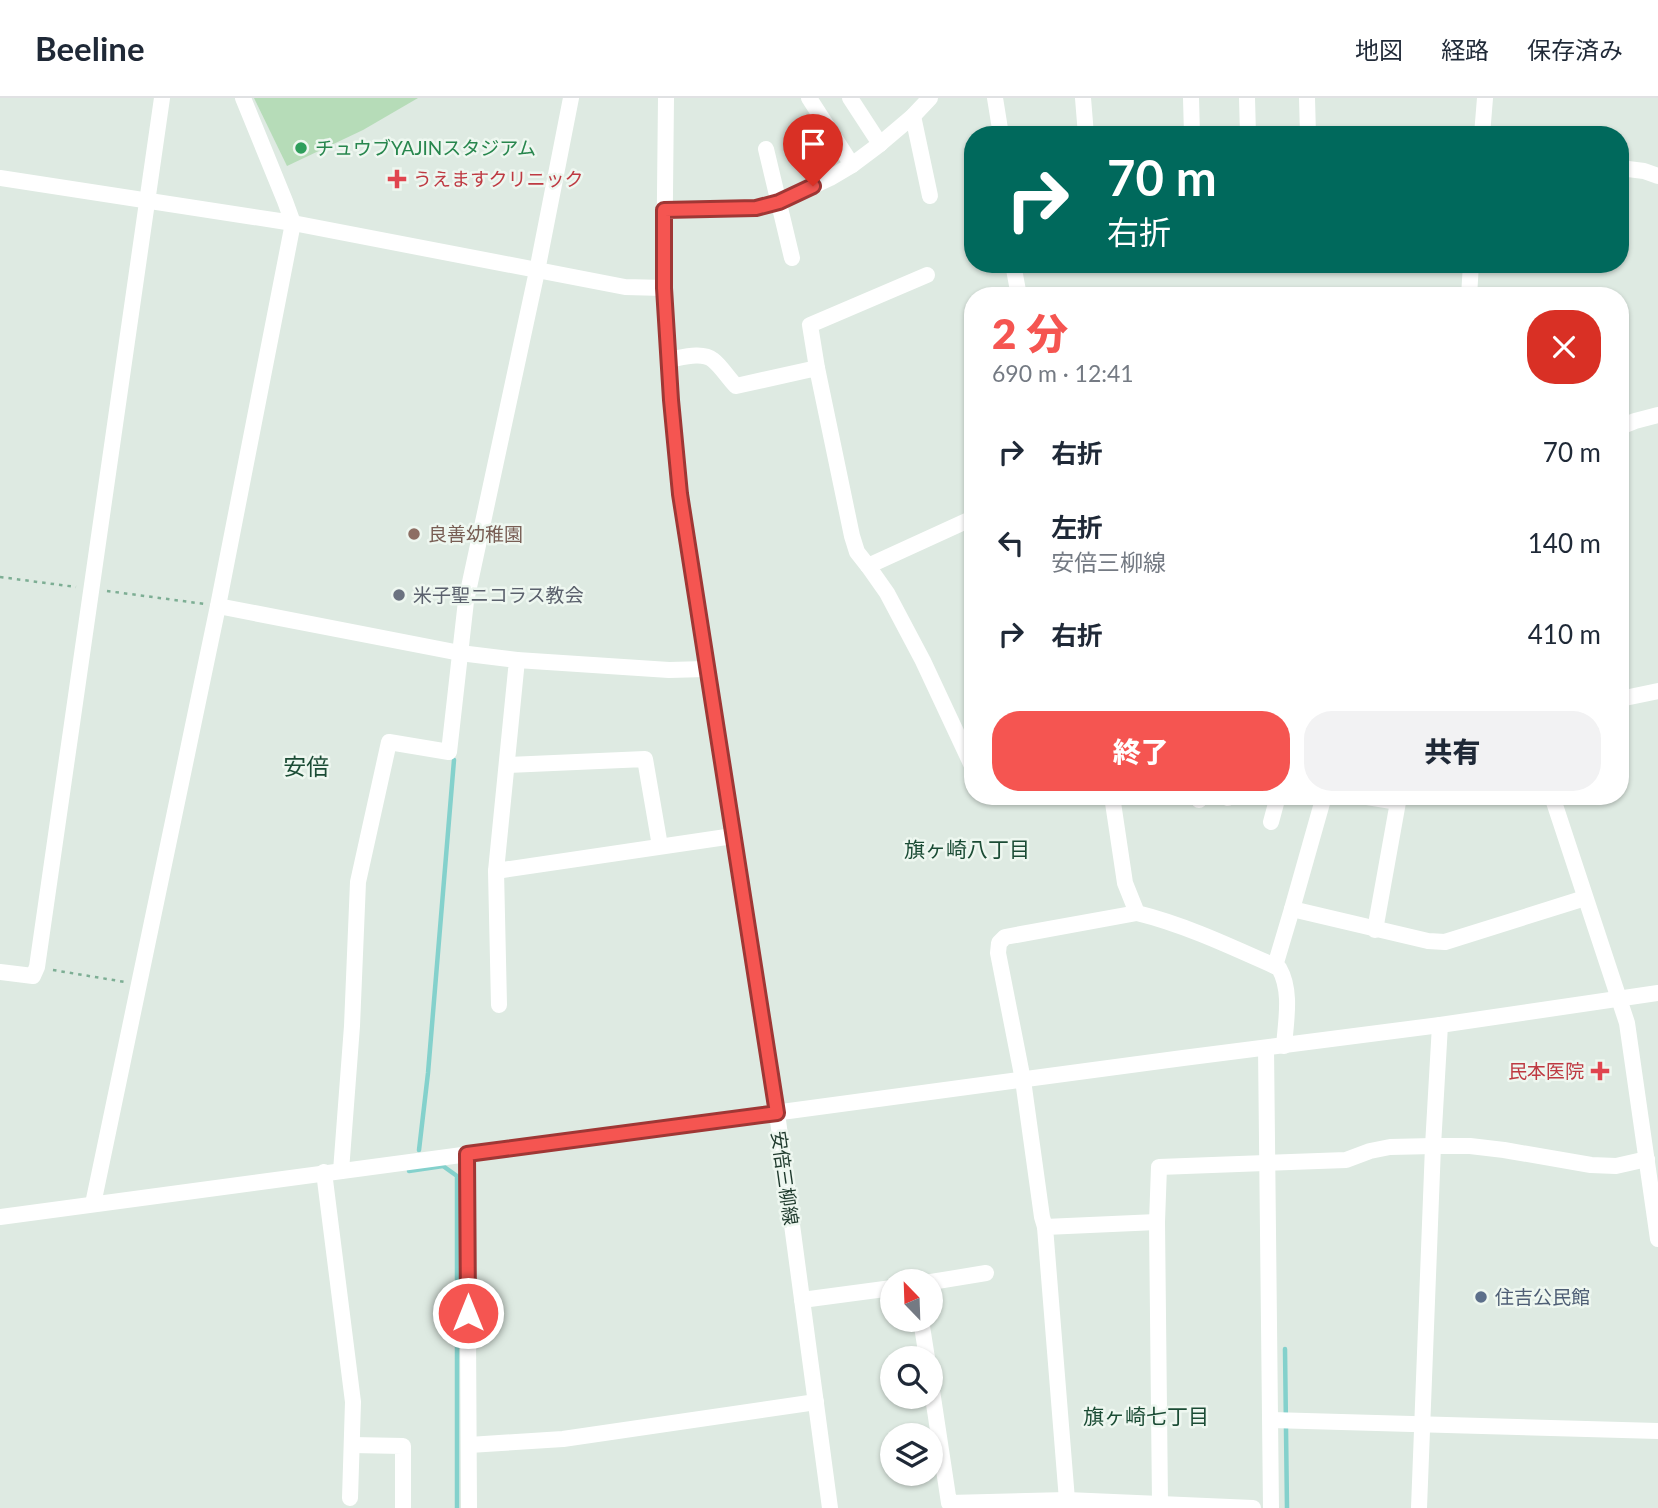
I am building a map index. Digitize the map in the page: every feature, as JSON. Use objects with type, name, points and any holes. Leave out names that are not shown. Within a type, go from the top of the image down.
[{"type":"street","points":[[0,972],[33,976],[37,967],[162,98]]},
{"type":"street","points":[[93,1204],[218,606],[293,223],[243,98]]},
{"type":"street","points":[[341,1171],[352,1026],[358,882],[389,743],[449,752],[466,601],[571,98]]},
{"type":"street","name":"安倍三柳線","points":[[666,98],[664,288],[680,494],[777,1113],[830,1508]]},
{"type":"street","points":[[809,98],[852,165]]},
{"type":"street","points":[[850,98],[880,144]]},
{"type":"street","points":[[995,98],[1000,126]]},
{"type":"street","points":[[1083,98],[1085,126]]},
{"type":"street","points":[[1191,98],[1192,126]]},
{"type":"street","points":[[1247,98],[1248,126]]},
{"type":"street","points":[[1307,98],[1308,126]]},
{"type":"street","points":[[1483,126],[1485,98]]},
{"type":"street","points":[[664,210],[756,208],[779,202],[852,165],[880,144],[920,105]]},
{"type":"street","points":[[920,105],[930,196]]},
{"type":"street","points":[[766,149],[792,258]]},
{"type":"street","points":[[1629,169],[1658,176]]},
{"type":"street","points":[[0,178],[293,223],[625,286],[664,288]]},
{"type":"street","points":[[927,275],[810,325],[857,552],[887,593],[923,661],[964,749]]},
{"type":"street","points":[[668,360],[700,355],[712,359],[736,386],[817,368]]},
{"type":"street","points":[[1629,423],[1658,415]]},
{"type":"street","points":[[868,566],[964,521]]},
{"type":"street","points":[[218,606],[460,653],[517,660],[669,670],[706,669]]},
{"type":"street","points":[[499,1005],[496,872],[517,660]]},
{"type":"street","points":[[1629,697],[1658,691]]},
{"type":"street","points":[[507,765],[645,759],[660,846]]},
{"type":"street","points":[[1113,805],[1125,883],[1137,913]]},
{"type":"street","points":[[1271,822],[1276,805]]},
{"type":"street","points":[[1275,966],[1321,805]]},
{"type":"street","points":[[1376,930],[1397,805]]},
{"type":"street","points":[[1555,805],[1628,1023],[1651,1165],[1658,1239]]},
{"type":"street","points":[[496,872],[733,836]]},
{"type":"street","points":[[1292,909],[1376,930],[1445,942],[1585,898]]},
{"type":"street","points":[[1067,1500],[1045,1227],[1023,1080],[998,953],[999,943],[1005,937],[1137,913],[1168,922],[1279,968],[1285,978],[1287,992],[1284,1046]]},
{"type":"street","points":[[0,1217],[1440,1025],[1658,993]]},
{"type":"street","points":[[1419,1508],[1440,1025]]},
{"type":"street","points":[[1266,1048],[1271,1508]]},
{"type":"street","points":[[1168,1505],[1157,1222],[1159,1167],[1346,1160],[1390,1147],[1433,1146],[1504,1150],[1591,1166],[1651,1165]]},
{"type":"street","points":[[467,1154],[469,1508]]},
{"type":"street","points":[[324,1172],[353,1402],[350,1498]]},
{"type":"street","points":[[1045,1227],[1157,1222]]},
{"type":"street","points":[[943,1280],[986,1273]]},
{"type":"street","points":[[802,1300],[880,1290]]},
{"type":"street","points":[[469,1445],[563,1439],[816,1402]]},
{"type":"street","points":[[935,1409],[949,1503],[1067,1500],[1253,1508]]},
{"type":"street","points":[[1271,1420],[1658,1430]]},
{"type":"street","points":[[352,1445],[403,1446],[403,1508]]},
{"type":"path","points":[[0,577],[218,606]]},
{"type":"path","points":[[37,967],[139,984]]},
{"type":"green space","name":"チュウブYAJINスタジアム","points":[[254,98],[418,98],[363,130],[287,166]]},
{"type":"waterway","points":[[419,1150],[454,760]]},
{"type":"waterway","points":[[409,1171],[443,1166],[457,1176],[457,1508]]},
{"type":"waterway","points":[[1285,1349],[1287,1508]]},
{"type":"place","name":"チュウブYAJINスタジアム","points":[[301,148]]},
{"type":"place","name":"うえますクリニック","points":[[397,179]]},
{"type":"place","name":"良善幼稚園","points":[[414,534]]},
{"type":"place","name":"米子聖ニコラス教会","points":[[399,595]]},
{"type":"place","name":"民本医院","points":[[1600,1071]]},
{"type":"place","name":"住吉公民館","points":[[1481,1297]]},
{"type":"district","name":"安倍","points":[[306,767]]},
{"type":"district","name":"旗ヶ崎八丁目","points":[[967,850]]},
{"type":"district","name":"旗ヶ崎七丁目","points":[[1146,1417]]},
{"type":"route","points":[[468,1313],[467,1154],[777,1113],[680,494],[664,288],[664,210],[756,208],[779,202],[813,186]]}]
